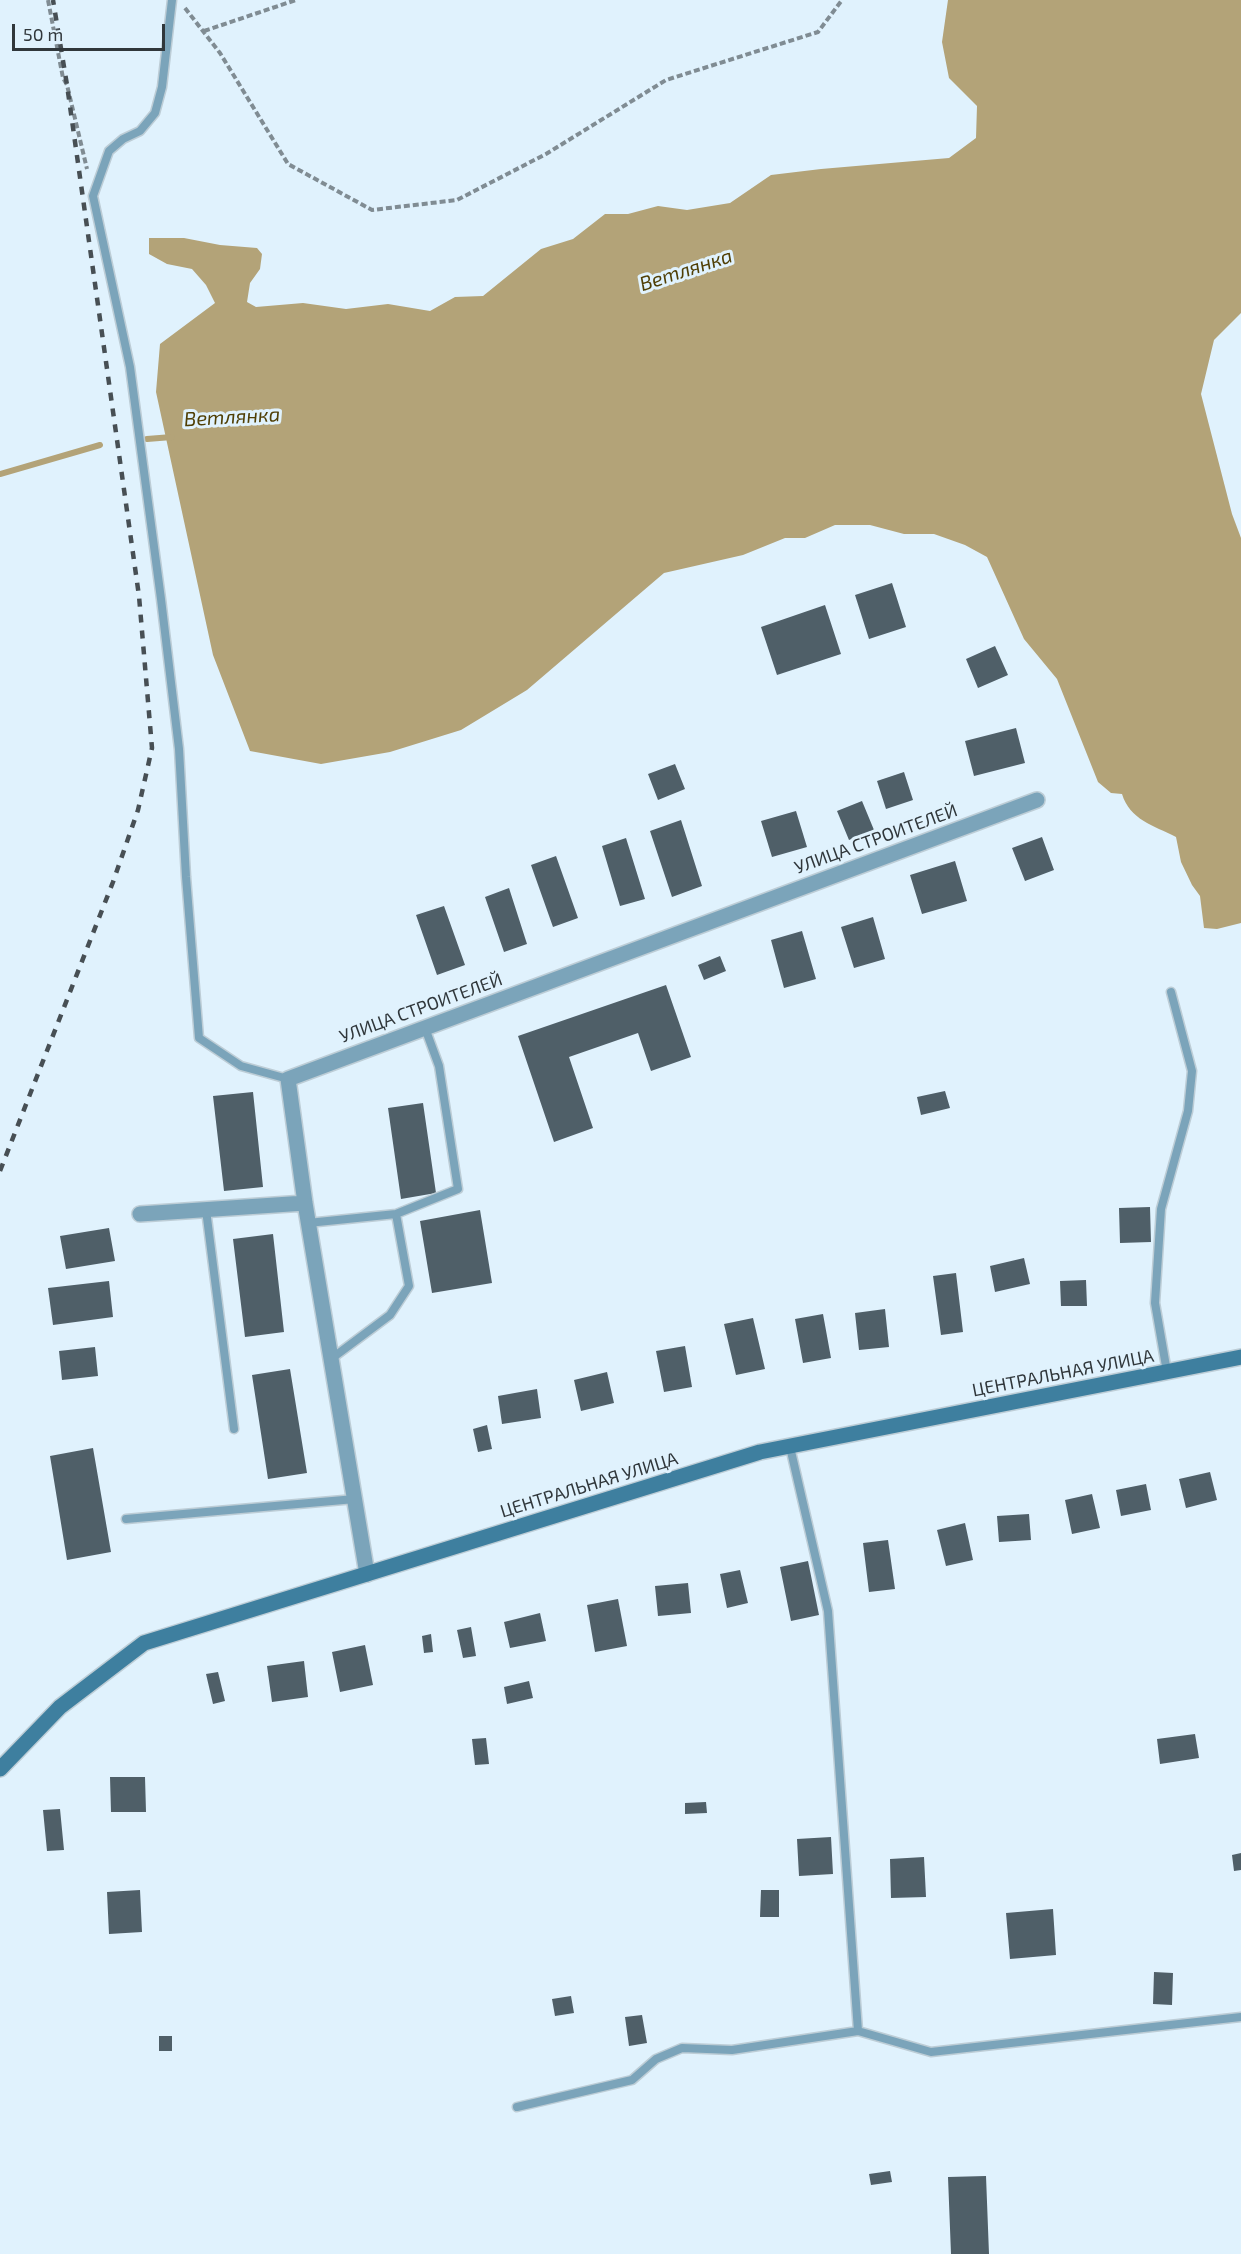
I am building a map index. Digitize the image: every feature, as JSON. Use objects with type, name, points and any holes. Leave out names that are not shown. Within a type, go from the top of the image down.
[{"type":"main road","name":"ЦЕНТРАЛЬНАЯ УЛИЦА","points":[[0,1769],[60,1707],[144,1643],[760,1452],[1241,1357]]},
{"type":"street","name":"УЛИЦА СТРОИТЕЛЕЙ","points":[[288,1079],[1037,800]]},
{"type":"street","points":[[288,1079],[308,1223],[367,1574]]},
{"type":"street","points":[[140,1214],[305,1203]]},
{"type":"lane","points":[[172,0],[162,87],[155,112],[140,131],[123,139],[109,151],[93,196],[130,368],[161,599],[179,749],[186,877],[199,1038],[241,1066],[288,1079]]},
{"type":"lane","points":[[1167,1372],[1155,1303],[1161,1209],[1188,1111],[1192,1071],[1171,992]]},
{"type":"lane","points":[[308,1223],[396,1214],[458,1189],[439,1066],[425,1028]]},
{"type":"lane","points":[[206,1210],[234,1429]]},
{"type":"lane","points":[[331,1359],[390,1315],[409,1286],[396,1214]]},
{"type":"lane","points":[[790,1447],[828,1611],[858,2031]]},
{"type":"lane","points":[[126,1520],[355,1499]]},
{"type":"lane","points":[[517,2107],[632,2080],[656,2058],[682,2048],[732,2050],[858,2031],[931,2052],[1241,2018]]},
{"type":"path","points":[[48,0],[63,78],[67,85],[93,196]]},
{"type":"path","points":[[179,0],[220,53],[288,164],[372,210],[457,200],[546,154],[666,80],[818,32],[842,0]]},
{"type":"path","points":[[204,31],[296,0]]},
{"type":"water","points":[[948,0],[1241,0],[1241,313],[1214,340],[1201,394],[1232,514],[1241,538],[1241,923],[1217,929],[1204,928],[1200,896],[1181,862],[1176,837],[1143,821],[1131,810],[1122,794],[1111,793],[1098,782],[1057,679],[1024,639],[987,557],[965,545],[934,534],[904,534],[870,525],[835,525],[805,538],[785,538],[743,555],[664,573],[527,690],[461,730],[390,752],[321,764],[250,751],[213,655],[156,392],[160,344],[215,303],[206,285],[192,269],[167,264],[149,254],[149,238],[184,238],[220,245],[257,248],[262,254],[260,269],[250,283],[247,302],[256,307],[303,303],[346,309],[388,304],[430,311],[455,297],[483,296],[541,249],[573,239],[605,214],[628,214],[658,206],[687,210],[730,203],[771,175],[949,158],[976,138],[977,106],[949,78],[942,42]]},
{"type":"building","points":[[892,583],[906,627],[869,639],[855,595]]},
{"type":"building","points":[[825,605],[841,654],[777,675],[761,627]]},
{"type":"building","points":[[995,646],[1008,675],[978,688],[966,659]]},
{"type":"building","points":[[1016,728],[1025,763],[974,776],[965,741]]},
{"type":"building","points":[[675,764],[685,789],[658,800],[648,774]]},
{"type":"building","points":[[904,772],[913,800],[886,809],[877,781]]},
{"type":"building","points":[[862,801],[874,830],[849,840],[837,811]]},
{"type":"building","points":[[796,811],[807,847],[772,857],[761,821]]},
{"type":"building","points":[[681,820],[702,886],[672,897],[650,831]]},
{"type":"building","points":[[1042,837],[1054,870],[1025,881],[1012,848]]},
{"type":"building","points":[[626,838],[645,899],[620,906],[602,846]]},
{"type":"building","points":[[556,856],[578,918],[553,927],[531,865]]},
{"type":"building","points":[[955,861],[967,901],[922,914],[910,875]]},
{"type":"building","points":[[509,888],[527,944],[504,952],[485,897]]},
{"type":"building","points":[[444,906],[465,965],[437,975],[416,915]]},
{"type":"building","points":[[873,917],[885,959],[854,968],[841,927]]},
{"type":"building","points":[[802,931],[816,979],[784,988],[771,940]]},
{"type":"building","points":[[720,956],[726,971],[704,980],[698,965]]},
{"type":"building","points":[[666,985],[691,1057],[651,1071],[638,1033],[569,1057],[593,1128],[554,1142],[518,1036]]},
{"type":"building","points":[[945,1091],[950,1108],[921,1115],[917,1097]]},
{"type":"building","points":[[253,1092],[263,1187],[224,1191],[213,1096]]},
{"type":"building","points":[[423,1103],[436,1193],[401,1199],[388,1108]]},
{"type":"building","points":[[1150,1207],[1151,1242],[1120,1243],[1119,1208]]},
{"type":"building","points":[[480,1210],[492,1283],[432,1293],[420,1221]]},
{"type":"building","points":[[109,1228],[115,1261],[66,1269],[60,1236]]},
{"type":"building","points":[[273,1234],[284,1332],[245,1337],[233,1239]]},
{"type":"building","points":[[1024,1258],[1030,1284],[995,1292],[990,1266]]},
{"type":"building","points":[[956,1273],[963,1332],[941,1335],[933,1276]]},
{"type":"building","points":[[1086,1280],[1087,1306],[1061,1306],[1060,1281]]},
{"type":"building","points":[[109,1281],[113,1317],[53,1325],[48,1288]]},
{"type":"building","points":[[885,1309],[889,1347],[859,1350],[855,1313]]},
{"type":"building","points":[[823,1314],[831,1358],[803,1363],[795,1319]]},
{"type":"building","points":[[753,1318],[765,1369],[736,1375],[724,1324]]},
{"type":"building","points":[[685,1346],[692,1387],[664,1392],[656,1351]]},
{"type":"building","points":[[95,1347],[98,1376],[62,1380],[59,1351]]},
{"type":"building","points":[[290,1369],[307,1473],[268,1479],[252,1375]]},
{"type":"building","points":[[607,1372],[614,1403],[581,1411],[574,1380]]},
{"type":"building","points":[[537,1389],[541,1418],[502,1424],[498,1396]]},
{"type":"building","points":[[487,1425],[492,1449],[478,1452],[473,1429]]},
{"type":"building","points":[[93,1448],[111,1552],[67,1560],[50,1456]]},
{"type":"building","points":[[1210,1472],[1217,1500],[1186,1508],[1179,1479]]},
{"type":"building","points":[[1146,1484],[1151,1510],[1121,1516],[1116,1490]]},
{"type":"building","points":[[1092,1494],[1100,1528],[1072,1534],[1065,1500]]},
{"type":"building","points":[[1029,1514],[1031,1540],[999,1542],[997,1516]]},
{"type":"building","points":[[965,1523],[973,1560],[946,1566],[937,1530]]},
{"type":"building","points":[[888,1540],[895,1589],[869,1592],[863,1543]]},
{"type":"building","points":[[808,1561],[819,1615],[791,1621],[780,1567]]},
{"type":"building","points":[[740,1570],[748,1603],[727,1608],[720,1574]]},
{"type":"building","points":[[688,1583],[691,1613],[658,1616],[655,1586]]},
{"type":"building","points":[[618,1599],[627,1646],[595,1652],[587,1605]]},
{"type":"building","points":[[540,1613],[546,1641],[510,1648],[504,1622]]},
{"type":"building","points":[[471,1627],[476,1656],[463,1658],[457,1630]]},
{"type":"building","points":[[431,1634],[433,1652],[424,1653],[422,1636]]},
{"type":"building","points":[[365,1645],[373,1685],[340,1692],[332,1652]]},
{"type":"building","points":[[304,1661],[308,1697],[272,1702],[267,1666]]},
{"type":"building","points":[[218,1672],[225,1701],[213,1704],[206,1674]]},
{"type":"building","points":[[529,1681],[533,1698],[507,1704],[504,1687]]},
{"type":"building","points":[[1195,1734],[1199,1758],[1160,1764],[1157,1739]]},
{"type":"building","points":[[486,1738],[489,1764],[475,1765],[472,1739]]},
{"type":"building","points":[[110,1777],[145,1777],[146,1812],[111,1812]]},
{"type":"building","points":[[706,1802],[707,1813],[685,1814],[685,1803]]},
{"type":"building","points":[[60,1809],[64,1850],[47,1851],[43,1810]]},
{"type":"building","points":[[831,1837],[833,1874],[799,1876],[797,1839]]},
{"type":"building","points":[[1241,1853],[1241,1870],[1234,1871],[1232,1855]]},
{"type":"building","points":[[924,1857],[926,1897],[891,1898],[890,1859]]},
{"type":"building","points":[[140,1890],[142,1932],[109,1934],[107,1892]]},
{"type":"building","points":[[761,1890],[779,1890],[779,1917],[760,1917]]},
{"type":"building","points":[[1053,1909],[1056,1955],[1010,1959],[1006,1913]]},
{"type":"building","points":[[1154,1972],[1173,1973],[1172,2005],[1153,2004]]},
{"type":"building","points":[[571,1996],[574,2013],[555,2016],[552,1999]]},
{"type":"building","points":[[642,2015],[647,2043],[629,2046],[625,2017]]},
{"type":"building","points":[[159,2036],[172,2036],[172,2051],[159,2051]]},
{"type":"building","points":[[890,2171],[892,2182],[871,2185],[869,2174]]},
{"type":"building","points":[[986,2176],[989,2254],[951,2254],[948,2177]]},
{"type":"waterway","name":"Ветлянка","points":[[147,439],[172,437]]},
{"type":"waterway","name":"Ветлянка","points":[[0,474],[100,445]]},
{"type":"railway","points":[[0,1171],[113,882],[138,810],[152,748],[139,596],[53,0]]}]
